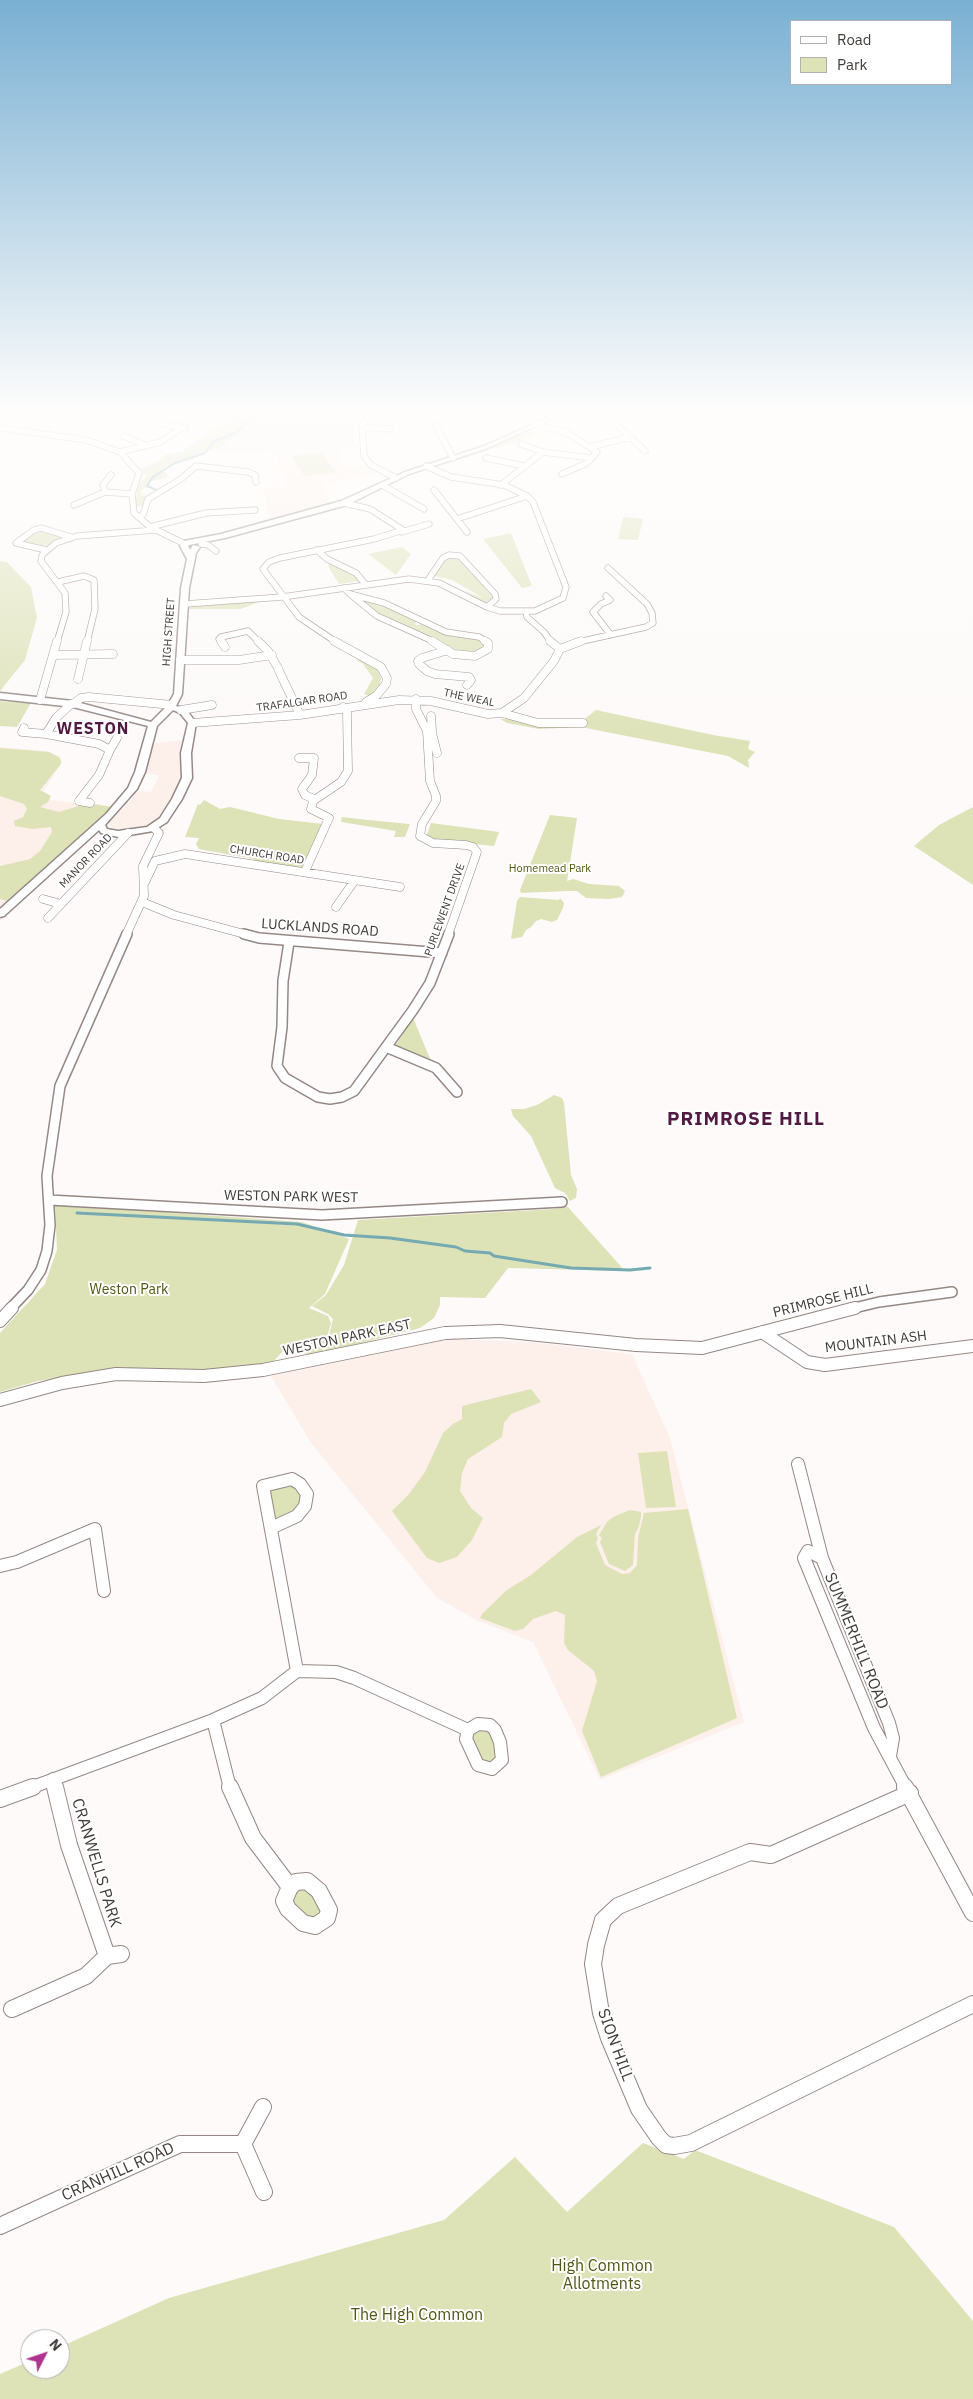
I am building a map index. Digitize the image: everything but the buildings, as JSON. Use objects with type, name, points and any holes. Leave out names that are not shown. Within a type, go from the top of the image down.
[{"type":"street","points":[[149,525],[193,545],[208,545],[216,551]]},
{"type":"street","points":[[40,700],[66,612],[65,593],[41,561],[43,553],[56,543],[71,537],[153,528],[164,525]]},
{"type":"street","points":[[193,545],[263,525]]},
{"type":"street","points":[[396,525],[402,529],[402,532]]},
{"type":"street","points":[[359,704],[383,691],[387,678],[381,667],[309,625],[282,596],[263,568],[280,558],[402,532],[426,525]]},
{"type":"street","points":[[462,525],[467,532]]},
{"type":"street","points":[[185,604],[282,596],[409,579],[428,580],[448,586],[487,607],[526,612],[549,606],[559,601],[566,592],[566,587],[542,525]]},
{"type":"street","points":[[43,553],[16,543],[34,530],[41,528],[71,537]]},
{"type":"street","name":"HIGH STREET","points":[[171,706],[179,691],[185,588],[193,545]]},
{"type":"street","points":[[317,550],[327,559],[356,573],[366,585]]},
{"type":"street","points":[[428,580],[446,556],[460,556],[494,594],[496,598],[487,607]]},
{"type":"street","points":[[526,612],[528,617],[544,632],[553,645],[560,649],[610,634],[649,626],[654,621],[647,604],[608,568]]},
{"type":"street","points":[[58,582],[84,576],[91,577],[94,580],[95,609],[78,679]]},
{"type":"street","points":[[344,588],[350,594],[377,616],[457,655],[475,656],[486,652],[489,645],[479,637],[446,632],[384,603],[350,594]]},
{"type":"street","points":[[606,596],[610,600],[601,604],[593,612],[610,634]]},
{"type":"street","points":[[233,644],[222,648],[219,640],[221,637],[248,631],[272,655],[300,716]]},
{"type":"street","name":"THE WEAL","points":[[383,691],[416,700],[452,705],[488,714],[502,713],[524,698],[543,672],[554,662],[560,649]]},
{"type":"street","points":[[448,650],[418,661],[427,670],[439,675],[466,676],[471,680],[467,685]]},
{"type":"street","points":[[54,655],[114,653]]},
{"type":"street","points":[[180,660],[239,660],[272,655]]},
{"type":"street","points":[[0,696],[72,704],[153,725]]},
{"type":"street","points":[[46,734],[56,718],[72,704],[81,698],[89,697],[171,706],[181,710],[192,723],[186,752],[186,778],[164,820],[154,828],[118,834],[85,843],[70,851]]},
{"type":"street","name":"TRAFALGAR ROAD","points":[[192,723],[300,716],[359,704],[416,700]]},
{"type":"street","name":"PURLEWENT DRIVE","points":[[289,942],[283,981],[282,1028],[276,1057],[280,1072],[318,1098],[342,1097],[354,1091],[430,983],[477,852],[473,847],[466,845],[432,843],[420,836],[422,824],[436,801],[436,796],[430,781],[429,731],[416,709],[416,700]]},
{"type":"street","points":[[181,710],[202,705],[212,705]]},
{"type":"street","points":[[0,914],[119,806],[132,789],[140,772],[153,725],[171,706]]},
{"type":"street","points":[[306,869],[330,818],[311,809],[314,799],[341,782],[348,771],[346,712],[343,707]]},
{"type":"street","points":[[502,713],[538,723],[583,723]]},
{"type":"street","points":[[431,716],[429,731],[437,753]]},
{"type":"street","points":[[24,728],[22,732],[46,734],[99,744],[110,750]]},
{"type":"street","points":[[90,803],[79,801],[99,775],[117,738]]},
{"type":"street","points":[[299,758],[314,758],[314,770],[302,792],[314,799]]},
{"type":"street","points":[[100,825],[104,831],[118,834]]},
{"type":"street","points":[[0,1321],[28,1290],[41,1270],[48,1242],[49,1200],[47,1176],[60,1086],[74,1050],[142,902],[145,892],[143,866],[159,833],[154,828]]},
{"type":"street","name":"MANOR ROAD","points":[[48,918],[128,833]]},
{"type":"street","name":"CHURCH ROAD","points":[[144,883],[155,861],[185,854],[400,887]]},
{"type":"street","points":[[336,907],[355,880]]},
{"type":"street","name":"MANOR ROAD","points":[[43,899],[61,904]]},
{"type":"street","name":"LUCKLANDS ROAD","points":[[142,902],[174,915],[259,938],[289,942],[344,944],[442,953]]},
{"type":"street","points":[[386,1048],[428,1063],[456,1087]]},
{"type":"street","name":"WESTON PARK WEST","points":[[49,1200],[322,1214],[562,1202]]},
{"type":"street","name":"PRIMROSE HILL","points":[[702,1348],[880,1302],[952,1292]]},
{"type":"street","name":"WESTON PARK EAST","points":[[0,1400],[62,1383],[116,1374],[204,1376],[263,1370],[445,1333],[520,1332],[636,1345],[702,1348]]},
{"type":"street","name":"MOUNTAIN ASH","points":[[762,1332],[807,1362],[825,1365],[973,1346]]},
{"type":"street","name":"SUMMERHILL ROAD","points":[[798,1464],[822,1558],[808,1552],[804,1558],[874,1728],[910,1793]]},
{"type":"street","points":[[271,1528],[297,1672]]},
{"type":"street","points":[[0,1566],[17,1562],[95,1529],[104,1591]]},
{"type":"street","points":[[0,1798],[213,1720],[280,1688],[297,1672],[336,1672],[354,1678],[468,1730]]},
{"type":"street","points":[[213,1720],[229,1785],[253,1838],[290,1887]]},
{"type":"street","name":"CRANWELLS PARK","points":[[12,2009],[86,1976],[114,1955],[70,1845],[53,1779]]},
{"type":"street","points":[[910,1793],[973,1913]]},
{"type":"street","name":"SION HILL","points":[[910,1793],[771,1855],[750,1852],[618,1906],[603,1920],[596,1945],[594,1964],[601,2013],[609,2038],[639,2109],[659,2138],[666,2145],[674,2146],[691,2142],[973,2004]]},
{"type":"street","points":[[263,2107],[243,2144],[264,2192]]},
{"type":"street","name":"CRANHILL ROAD","points":[[0,2226],[180,2144],[243,2144]]},
{"type":"shaded area","points":[[183,740],[183,744],[180,745],[183,776],[173,796],[155,822],[139,828],[118,829],[110,827],[109,822],[127,805],[138,791],[151,792],[159,775],[146,774],[154,743]]},
{"type":"shaded area","points":[[0,747],[47,751],[60,756],[62,762],[39,799],[103,806],[98,818],[0,908]]},
{"type":"shaded area","points":[[445,1339],[531,1342],[632,1354],[670,1438],[744,1722],[600,1780],[533,1642],[478,1621],[437,1598],[311,1443],[271,1376]]},
{"type":"green space","points":[[621,525],[642,525],[638,540],[618,539]]},
{"type":"green space","points":[[39,530],[64,537],[43,548],[20,542]]},
{"type":"green space","points":[[511,533],[532,586],[522,588],[483,539]]},
{"type":"green space","points":[[402,547],[411,554],[396,575],[368,554]]},
{"type":"green space","points":[[446,558],[460,558],[492,597],[492,602],[486,600],[489,602],[483,602],[463,590],[483,598],[452,580],[434,576]]},
{"type":"green space","points":[[0,561],[7,562],[31,587],[37,618],[25,660],[0,691]]},
{"type":"green space","points":[[328,562],[350,572],[361,581],[339,584],[329,568]]},
{"type":"green space","points":[[355,597],[369,599],[417,621],[415,624],[417,625],[423,624],[483,640],[486,649],[464,655],[387,619],[390,618],[382,616]]},
{"type":"green space","points":[[261,601],[241,609],[189,609],[191,606]]},
{"type":"green space","points":[[360,659],[377,669],[381,678],[380,686],[369,696],[364,694],[373,678],[363,664],[356,660]]},
{"type":"green space","points":[[0,701],[31,703],[17,727],[0,726]]},
{"type":"green space","points":[[596,710],[750,741],[748,749],[755,752],[748,760],[749,768],[728,756],[581,727],[539,729],[507,723],[500,719],[582,721]]},
{"type":"green space","points":[[0,748],[49,752],[60,758],[61,764],[40,790],[51,796],[48,802],[40,807],[59,812],[88,803],[112,807],[7,901],[0,899],[0,866],[30,859],[40,851],[52,832],[51,827],[32,829],[15,826],[14,821],[23,817],[27,809],[24,804],[0,796]]},
{"type":"green space","points":[[204,800],[220,809],[230,807],[279,819],[323,824],[305,869],[252,862],[254,859],[199,849],[196,844],[199,838],[185,837],[198,804],[200,805]]},
{"type":"green space","points":[[973,807],[973,885],[914,846],[939,825]]},
{"type":"green space","name":"Homemead Park","points":[[550,815],[577,818],[567,881],[573,879],[589,884],[619,886],[625,891],[622,897],[609,899],[586,898],[577,891],[521,893],[520,890]]},
{"type":"green space","points":[[342,817],[410,824],[405,837],[394,837],[396,831],[341,822]]},
{"type":"green space","points":[[431,823],[499,832],[494,846],[435,840],[427,835]]},
{"type":"green space","points":[[520,897],[559,900],[560,898],[564,903],[557,920],[552,922],[541,919],[536,921],[526,930],[522,937],[511,939],[517,901]]},
{"type":"green space","points":[[413,1018],[431,1061],[395,1046]]},
{"type":"green space","points":[[554,1095],[562,1098],[564,1103],[571,1175],[577,1189],[576,1198],[570,1201],[565,1193],[555,1188],[531,1136],[513,1116],[511,1109],[524,1109],[537,1105]]},
{"type":"green space","name":"Weston Park","points":[[55,1202],[66,1205],[302,1222],[349,1239],[325,1294],[309,1308],[328,1316],[331,1323],[323,1351],[310,1355],[296,1349],[283,1351],[274,1361],[263,1366],[233,1370],[65,1377],[38,1381],[0,1392],[0,1333],[45,1284],[57,1250]]},
{"type":"green space","points":[[567,1206],[625,1271],[508,1268],[485,1298],[440,1297],[440,1305],[434,1318],[420,1328],[325,1352],[333,1319],[328,1314],[312,1306],[326,1295],[344,1265],[358,1220],[554,1209]]},
{"type":"green space","points":[[531,1389],[541,1402],[511,1414],[504,1423],[502,1437],[468,1459],[462,1473],[460,1491],[471,1508],[483,1518],[472,1540],[457,1557],[439,1563],[427,1558],[392,1511],[409,1494],[425,1472],[443,1433],[462,1419],[462,1406]]},
{"type":"green space","points":[[667,1451],[676,1507],[646,1508],[638,1453]]},
{"type":"green space","points":[[291,1483],[302,1495],[301,1505],[294,1513],[275,1522],[269,1488]]},
{"type":"green space","points":[[688,1509],[737,1718],[601,1777],[582,1731],[597,1681],[594,1671],[568,1650],[564,1643],[565,1615],[556,1611],[533,1619],[523,1629],[515,1631],[480,1618],[507,1590],[531,1575],[577,1537],[601,1525],[596,1534],[598,1538],[596,1543],[605,1565],[622,1574],[630,1573],[637,1565],[638,1538],[644,1513]]},
{"type":"green space","points":[[630,1510],[641,1512],[641,1516],[635,1534],[633,1565],[625,1571],[609,1564],[600,1542],[602,1538],[599,1535],[607,1522],[613,1517]]},
{"type":"green space","points":[[486,1728],[492,1732],[499,1754],[491,1765],[480,1762],[470,1737],[471,1732]]},
{"type":"green space","points":[[306,1885],[325,1911],[315,1922],[291,1906],[288,1895]]},
{"type":"green space","points":[[643,2143],[684,2159],[695,2150],[894,2227],[973,2321],[973,2399],[0,2399],[0,2374],[20,2365],[20,2379],[70,2379],[70,2343],[169,2298],[444,2220],[515,2157],[567,2212]]},
{"type":"waterway","points":[[77,1213],[297,1224],[344,1235],[390,1238],[456,1247],[465,1251],[490,1253],[494,1256],[571,1268],[630,1270],[650,1268]]},
{"type":"district","name":"WESTON","points":[[93,729]]},
{"type":"district","name":"PRIMROSE HILL","points":[[746,1120]]},
{"type":"park label","name":"High Common Allotments","points":[[602,2275]]},
{"type":"park label","name":"The High Common","points":[[417,2315]]}]
